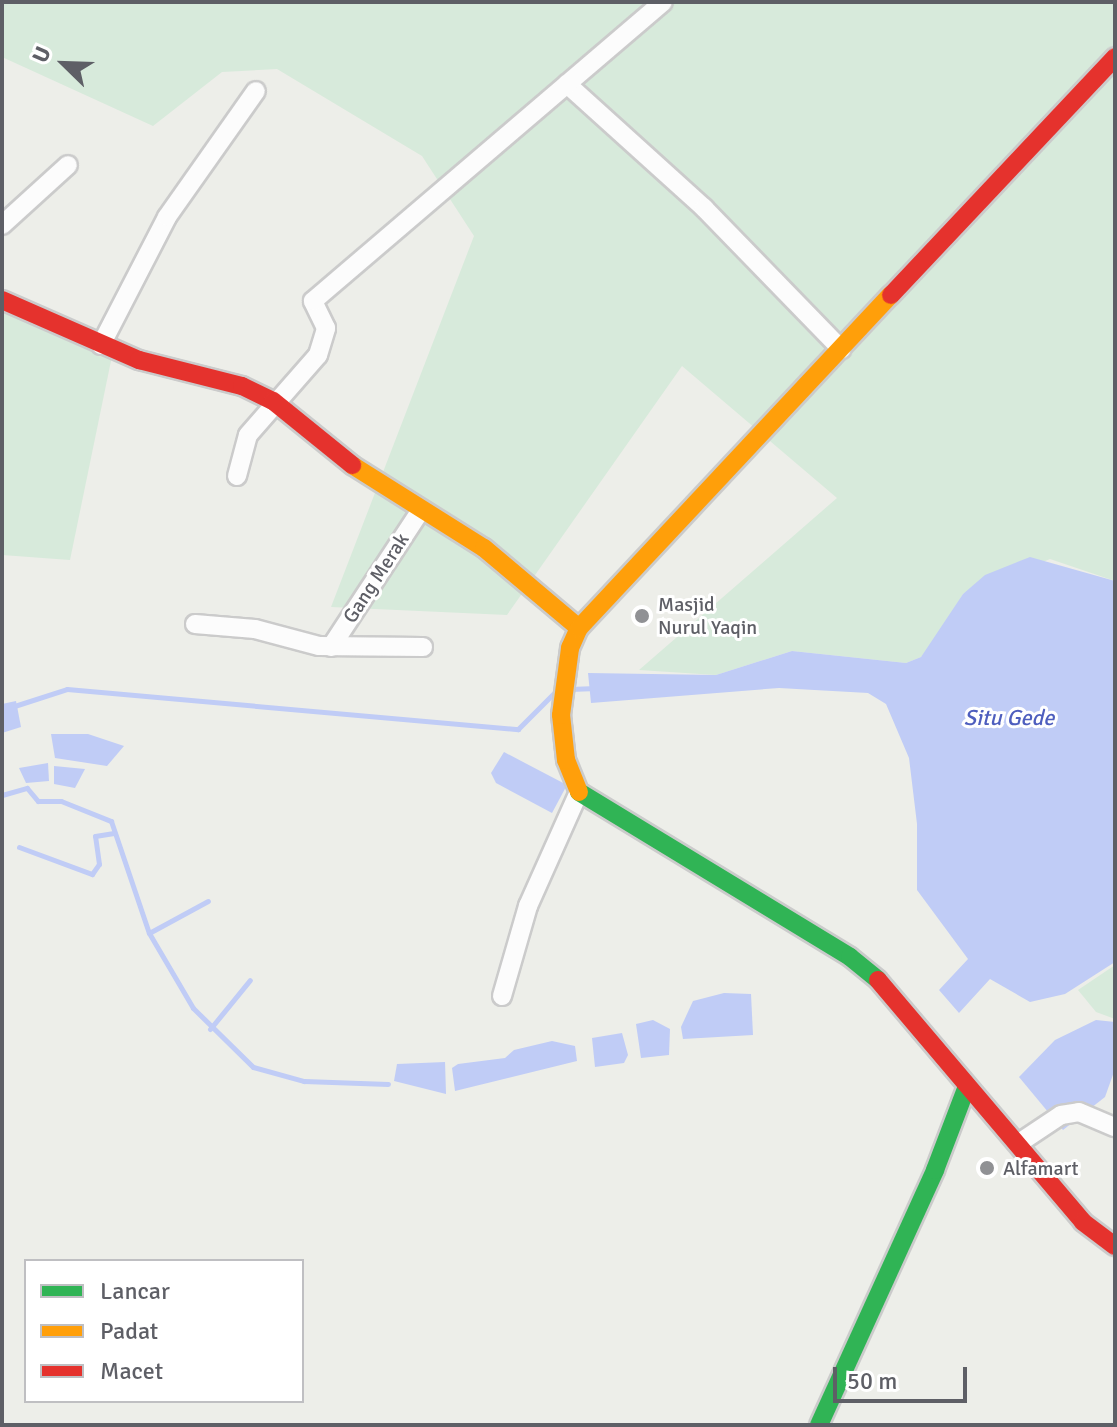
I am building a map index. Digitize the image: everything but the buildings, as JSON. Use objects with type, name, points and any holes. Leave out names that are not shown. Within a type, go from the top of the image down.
[{"type":"street","points":[[237,476],[248,435],[273,401],[318,355],[326,328],[313,301],[663,2]]},
{"type":"street","points":[[1115,57],[579,628],[567,669],[561,715],[566,760],[579,792],[866,969],[901,1002],[967,1086],[1019,1143],[1083,1222],[1115,1246]]},
{"type":"street","points":[[567,84],[704,208],[841,349]]},
{"type":"street","points":[[101,345],[167,217],[256,91]]},
{"type":"street","points":[[2,225],[68,165]]},
{"type":"street","points":[[2,300],[101,345],[188,376],[242,386],[273,401],[369,479],[484,548],[579,628]]},
{"type":"street","name":"Gang Merak","points":[[331,647],[421,510]]},
{"type":"street","points":[[195,624],[255,629],[331,647],[423,647]]},
{"type":"street","points":[[502,996],[528,906],[579,792]]},
{"type":"street","points":[[819,1425],[935,1170],[967,1086]]},
{"type":"street","points":[[1019,1143],[1061,1115],[1079,1112],[1115,1127]]},
{"type":"green space","points":[[2,2],[1115,2],[1115,581],[1050,559],[963,594],[934,643],[921,657],[906,663],[792,651],[716,675],[639,670],[837,498],[682,366],[507,615],[331,607],[474,236],[422,156],[277,69],[222,72],[153,126],[2,57]]},
{"type":"green space","points":[[2,307],[112,356],[70,560],[2,555]]},
{"type":"green space","points":[[1115,965],[1115,1019],[1096,1012],[1078,990]]},
{"type":"water","name":"Situ Gede","points":[[1030,557],[1115,581],[1115,962],[1065,994],[1030,1002],[990,979],[959,1013],[939,990],[968,959],[917,890],[917,824],[909,758],[886,704],[868,693],[779,688],[591,703],[588,673],[716,675],[792,651],[906,663],[921,657],[963,594],[985,575]]},
{"type":"water","points":[[16,701],[21,727],[2,733],[2,704]]},
{"type":"water","points":[[51,734],[88,734],[124,746],[107,766],[55,758]]},
{"type":"water","points":[[504,752],[567,785],[552,813],[496,783],[491,773]]},
{"type":"water","points":[[48,763],[49,781],[26,783],[19,768]]},
{"type":"water","points":[[54,766],[85,769],[75,788],[54,784]]},
{"type":"water","points":[[724,993],[751,994],[753,1035],[683,1039],[681,1027],[693,1001]]},
{"type":"water","points":[[653,1020],[670,1029],[669,1055],[641,1058],[636,1024]]},
{"type":"water","points":[[1096,1020],[1115,1022],[1115,1069],[1105,1097],[1063,1130],[1019,1077],[1055,1040]]},
{"type":"water","points":[[622,1033],[628,1055],[624,1063],[595,1067],[592,1038]]},
{"type":"water","points":[[552,1041],[575,1046],[577,1061],[455,1091],[452,1068],[458,1064],[505,1058],[514,1050]]},
{"type":"water","points":[[445,1062],[446,1094],[394,1081],[397,1064]]},
{"type":"waterway","points":[[570,689],[596,688]]},
{"type":"waterway","points":[[2,710],[67,689],[518,729],[556,691]]},
{"type":"waterway","points":[[2,795],[27,788],[38,801],[61,801],[111,821],[149,933],[193,1008],[253,1067],[304,1081],[388,1084]]},
{"type":"waterway","points":[[19,847],[92,874],[99,864],[95,836],[114,833]]},
{"type":"waterway","points":[[149,933],[208,901]]},
{"type":"waterway","points":[[210,1029],[250,980]]},
{"type":"traffic: fast","points":[[579,792],[850,957],[878,980]]},
{"type":"traffic: fast","points":[[819,1425],[935,1170],[967,1086]]},
{"type":"traffic: slow","points":[[579,792],[566,760],[561,715],[570,648],[579,628],[891,295]]},
{"type":"traffic: slow","points":[[352,465],[484,548],[579,628]]},
{"type":"traffic: jam","points":[[891,295],[1115,57]]},
{"type":"traffic: jam","points":[[2,300],[139,360],[242,386],[273,401],[352,465]]},
{"type":"traffic: jam","points":[[878,980],[1083,1222],[1115,1246]]},
{"type":"place","name":"Masjid Nurul Yaqin","points":[[642,616]]},
{"type":"place","name":"Alfamart","points":[[987,1168]]}]
